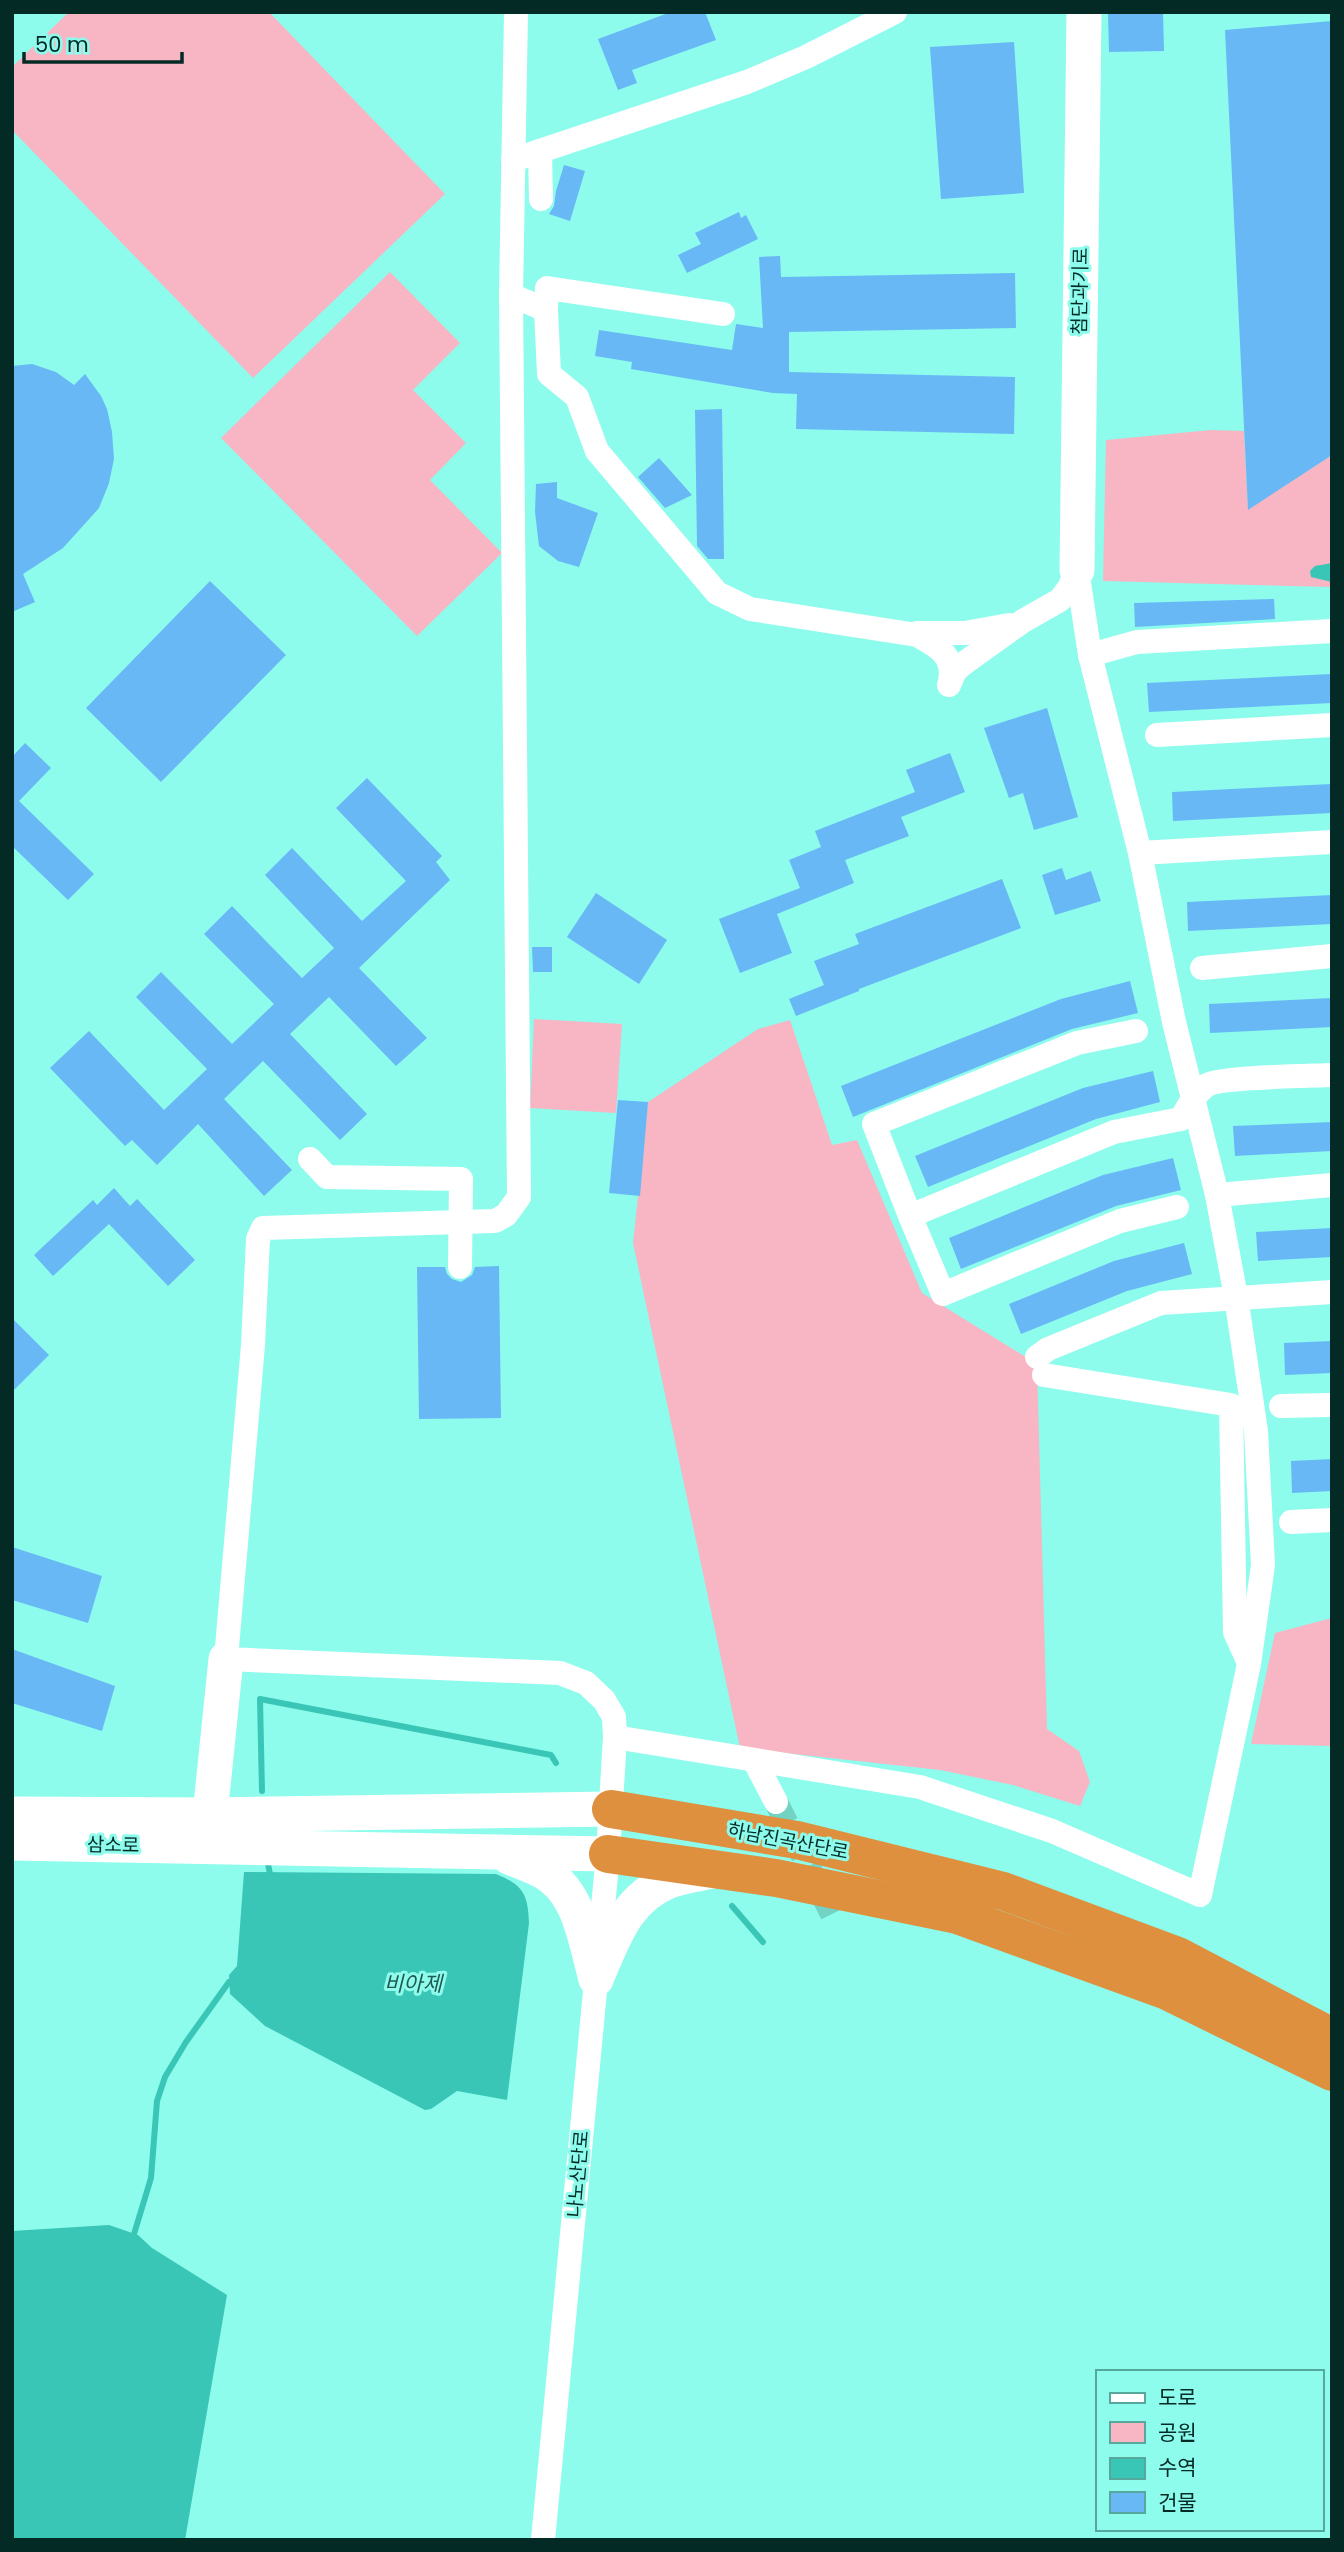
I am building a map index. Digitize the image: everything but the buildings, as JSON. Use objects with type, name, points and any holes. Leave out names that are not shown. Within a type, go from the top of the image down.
[{"type":"highway","name":"하남진곡산단로","points":[[611,1809],[797,1840],[1003,1891],[1178,1956],[1332,2037]]},
{"type":"highway","name":"하남진곡산단로","points":[[608,1854],[776,1878],[957,1915],[1167,1991],[1332,2072]]},
{"type":"street","points":[[212,1831],[253,1345],[258,1239],[263,1228],[495,1221],[501,1219],[516,1204],[520,1190],[511,295],[516,12]]},
{"type":"street","points":[[513,160],[747,82],[806,57],[895,12]]},
{"type":"street","name":"첨단과기로","points":[[1077,570],[1084,12]]},
{"type":"street","points":[[540,151],[541,199]]},
{"type":"street","points":[[723,314],[547,288],[549,374],[577,397],[597,451],[717,593],[750,609],[908,632],[965,633],[990,630],[1023,621]]},
{"type":"street","points":[[511,295],[546,310]]},
{"type":"street","points":[[908,632],[943,653],[952,669],[949,689],[963,664],[1023,621],[1060,600],[1069,589],[1077,570]]},
{"type":"street","points":[[615,1737],[721,1752],[754,1760],[920,1787],[1052,1832],[1200,1895],[1249,1664],[1264,1548],[1256,1431],[1236,1297],[1217,1195],[1174,1022],[1140,853],[1090,655],[1077,570]]},
{"type":"street","points":[[1090,655],[1137,642],[1332,631]]},
{"type":"street","points":[[1157,735],[1332,725]]},
{"type":"street","points":[[1140,853],[1332,842]]},
{"type":"street","points":[[1202,968],[1332,956]]},
{"type":"street","points":[[1136,1031],[1077,1043],[874,1124],[943,1294],[1120,1222],[1177,1207]]},
{"type":"street","points":[[910,1216],[1114,1132],[1181,1119],[1193,1099],[1209,1084],[1332,1074]]},
{"type":"street","points":[[310,1159],[327,1177],[461,1179],[460,1267]]},
{"type":"street","points":[[1217,1195],[1332,1185]]},
{"type":"street","points":[[1249,1664],[1235,1632],[1231,1405],[1040,1366],[1048,1349],[1161,1303],[1332,1292]]},
{"type":"street","points":[[1281,1406],[1332,1405]]},
{"type":"street","points":[[1291,1522],[1332,1520]]},
{"type":"street","name":"나노산단로","points":[[226,1659],[560,1674],[586,1684],[604,1700],[614,1717],[608,1854],[543,2540]]},
{"type":"street","points":[[754,1760],[776,1802]]},
{"type":"street","name":"하남진곡산단로","points":[[212,1831],[611,1809]]},
{"type":"street","name":"삼소로","points":[[12,1814],[212,1831]]},
{"type":"street","name":"하남진곡산단로","points":[[212,1831],[495,1852],[608,1854]]},
{"type":"street","name":"삼소로","points":[[12,1843],[212,1831]]},
{"type":"street","points":[[495,1852],[542,1870],[560,1884],[575,1907],[596,1979]]},
{"type":"street","points":[[596,1979],[615,1934],[632,1906],[649,1891],[671,1880],[718,1870]]},
{"type":"green space","points":[[69,12],[269,12],[445,194],[253,378],[12,130],[12,67]]},
{"type":"green space","points":[[390,272],[460,343],[413,390],[466,443],[430,480],[502,553],[417,636],[221,438]]},
{"type":"green space","points":[[1211,430],[1244,431],[1248,509],[1332,455],[1332,587],[1103,581],[1106,440]]},
{"type":"green space","points":[[534,1019],[622,1024],[616,1113],[530,1108]]},
{"type":"green space","points":[[790,1020],[832,1145],[857,1140],[922,1293],[1037,1364],[1047,1729],[1079,1751],[1090,1782],[1080,1806],[1013,1785],[940,1770],[740,1748],[633,1243],[648,1102],[758,1029]]},
{"type":"green space","points":[[1332,1618],[1332,1746],[1251,1744],[1275,1633]]},
{"type":"water","points":[[1332,563],[1332,582],[1311,577],[1310,571],[1315,566]]},
{"type":"water","name":"비아제","points":[[244,1872],[496,1874],[518,1887],[525,1898],[529,1923],[507,2100],[457,2091],[431,2109],[425,2110],[265,2026],[230,1994],[229,1975],[237,1966]]},
{"type":"water","points":[[109,2225],[138,2235],[152,2248],[227,2295],[185,2540],[12,2540],[12,2231]]},
{"type":"waterway","points":[[262,1791],[260,1699],[551,1755],[556,1763]]},
{"type":"waterway","points":[[267,1859],[270,1874]]},
{"type":"waterway","points":[[732,1906],[763,1942]]},
{"type":"waterway","points":[[134,2234],[151,2178],[157,2101],[165,2077],[186,2042],[229,1982]]},
{"type":"tunnel","points":[[776,1802],[832,1914]]}]
